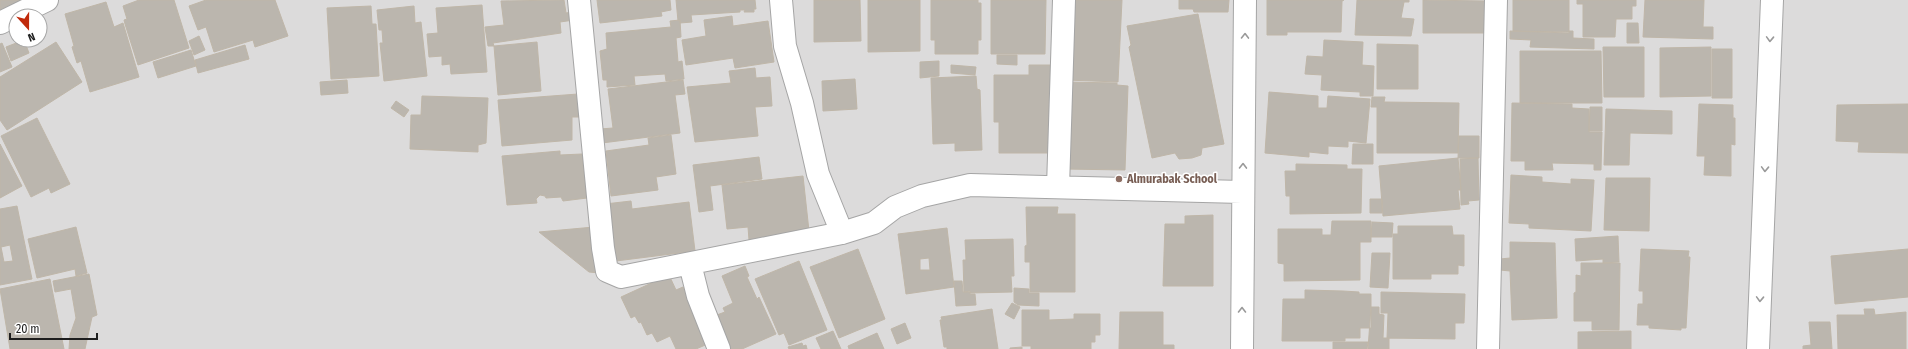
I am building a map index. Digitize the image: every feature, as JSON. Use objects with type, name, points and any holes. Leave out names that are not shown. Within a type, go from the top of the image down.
[{"type":"street","points":[[0,23],[47,0]]},
{"type":"street","points":[[579,0],[603,248],[607,271],[621,277],[842,233],[874,223],[896,207],[922,196],[970,185],[1242,192]]},
{"type":"street","points":[[781,0],[785,46],[802,103],[818,174],[842,233]]},
{"type":"street","points":[[1058,187],[1064,0]]},
{"type":"street","points":[[1242,349],[1242,192],[1245,0]]},
{"type":"street","points":[[1488,349],[1496,0]]},
{"type":"street","points":[[1758,349],[1772,0]]},
{"type":"street","points":[[690,264],[698,296],[719,349]]},
{"type":"shaded area","points":[[0,0],[1908,0],[1908,349],[0,349]]},
{"type":"building","points":[[0,0],[32,0],[18,8],[8,8],[8,14],[0,18]]},
{"type":"building","points":[[139,0],[174,0],[189,48],[138,65],[125,24],[124,20],[127,19],[123,6]]},
{"type":"building","points":[[206,0],[275,0],[288,36],[255,47],[253,40],[214,52],[206,27],[198,30],[189,6]]},
{"type":"building","points":[[564,0],[566,13],[573,12],[574,20],[560,22],[561,33],[493,43],[494,46],[488,46],[485,27],[504,25],[501,1]]},
{"type":"building","points":[[597,0],[670,0],[671,10],[661,12],[662,16],[600,23]]},
{"type":"building","points":[[676,0],[755,0],[756,9],[754,9],[754,12],[744,12],[745,10],[740,10],[740,12],[691,15],[692,22],[680,23],[680,20],[678,21]]},
{"type":"building","points":[[814,0],[860,0],[861,41],[814,42]]},
{"type":"building","points":[[868,0],[920,0],[920,51],[868,52]]},
{"type":"building","points":[[931,0],[978,0],[978,3],[981,3],[981,40],[978,40],[978,54],[935,54],[935,40],[931,40]]},
{"type":"building","points":[[991,0],[1046,0],[1045,54],[991,54]]},
{"type":"building","points":[[1070,0],[1122,0],[1118,82],[1066,80]]},
{"type":"building","points":[[1179,0],[1229,0],[1228,12],[1194,12],[1193,9],[1179,9]]},
{"type":"building","points":[[1267,0],[1344,0],[1342,1],[1341,32],[1287,32],[1287,35],[1267,35]]},
{"type":"building","points":[[1357,0],[1409,0],[1409,2],[1404,2],[1401,18],[1414,19],[1411,36],[1355,35]]},
{"type":"building","points":[[1423,0],[1485,1],[1484,33],[1423,33]]},
{"type":"building","points":[[1513,0],[1569,0],[1569,32],[1513,31]]},
{"type":"building","points":[[1577,0],[1636,0],[1636,6],[1632,6],[1632,19],[1616,19],[1615,37],[1583,37],[1583,4],[1577,4]]},
{"type":"building","points":[[1645,0],[1704,0],[1703,27],[1713,27],[1713,39],[1643,37]]},
{"type":"building","points":[[106,2],[114,27],[123,23],[139,77],[90,92],[81,61],[77,63],[65,14]]},
{"type":"building","points":[[482,5],[487,72],[451,74],[450,64],[442,65],[442,56],[429,57],[427,34],[438,33],[436,8]]},
{"type":"building","points":[[371,6],[372,24],[376,24],[379,76],[331,79],[327,8]]},
{"type":"building","points":[[414,6],[415,23],[421,22],[427,76],[384,81],[380,43],[383,43],[382,30],[379,30],[377,10]]},
{"type":"building","points":[[1198,14],[1224,144],[1202,148],[1201,155],[1192,158],[1179,159],[1175,153],[1152,158],[1129,47],[1131,45],[1127,26]]},
{"type":"building","points":[[732,16],[733,26],[768,21],[774,62],[735,68],[733,58],[686,65],[682,40],[706,36],[704,20]]},
{"type":"building","points":[[680,20],[681,37],[676,38],[678,62],[682,61],[684,79],[666,81],[665,74],[634,76],[635,85],[607,87],[607,80],[603,80],[600,51],[607,49],[606,33],[671,27],[670,21]]},
{"type":"building","points":[[1627,23],[1638,23],[1639,43],[1627,43]]},
{"type":"building","points":[[1510,31],[1569,33],[1569,31],[1573,31],[1573,38],[1594,39],[1594,49],[1530,47],[1531,40],[1510,39]]},
{"type":"building","points":[[199,36],[205,50],[194,55],[189,41]]},
{"type":"building","points":[[1324,40],[1363,42],[1362,65],[1374,66],[1373,96],[1360,96],[1360,92],[1321,90],[1322,75],[1305,74],[1307,56],[1323,57]]},
{"type":"building","points":[[56,42],[82,82],[7,130],[0,120],[0,77]]},
{"type":"building","points":[[537,42],[541,91],[498,95],[494,46]]},
{"type":"building","points":[[2,43],[12,67],[0,72],[0,44]]},
{"type":"building","points":[[1377,44],[1418,45],[1418,89],[1377,89]]},
{"type":"building","points":[[245,45],[249,59],[198,73],[195,60]]},
{"type":"building","points":[[6,47],[27,48],[29,53],[11,61]]},
{"type":"building","points":[[1603,47],[1644,47],[1644,97],[1604,97]]},
{"type":"building","points":[[1711,47],[1711,96],[1660,97],[1660,48]]},
{"type":"building","points":[[1712,49],[1732,49],[1732,98],[1712,98]]},
{"type":"building","points":[[191,50],[196,66],[158,78],[153,62]]},
{"type":"building","points":[[1520,51],[1601,51],[1602,103],[1520,103]]},
{"type":"building","points":[[997,55],[1017,55],[1017,65],[997,64]]},
{"type":"building","points":[[939,61],[939,76],[920,78],[920,62]]},
{"type":"building","points":[[951,65],[976,67],[975,75],[951,73]]},
{"type":"building","points":[[1029,65],[1054,65],[1054,79],[1050,79],[1051,153],[999,153],[999,122],[994,122],[994,75],[1029,75]]},
{"type":"building","points":[[755,68],[756,78],[770,77],[772,106],[755,107],[758,136],[695,142],[687,87],[731,83],[729,71]]},
{"type":"building","points":[[976,76],[977,89],[980,90],[982,150],[955,151],[955,143],[933,144],[931,78]]},
{"type":"building","points":[[855,79],[857,109],[823,111],[822,81]]},
{"type":"building","points":[[347,80],[348,93],[321,95],[320,82]]},
{"type":"building","points":[[683,80],[685,94],[675,95],[680,133],[602,143],[600,129],[613,128],[608,89]]},
{"type":"building","points":[[1066,82],[1117,83],[1117,85],[1128,86],[1125,170],[1064,169]]},
{"type":"building","points":[[1269,92],[1318,96],[1318,108],[1327,108],[1328,96],[1370,99],[1366,143],[1348,141],[1348,147],[1328,146],[1328,154],[1309,152],[1309,157],[1265,153]]},
{"type":"building","points":[[578,94],[579,117],[572,117],[572,140],[502,146],[498,100]]},
{"type":"building","points":[[422,96],[488,98],[486,143],[478,145],[478,152],[410,149],[411,115],[421,115]]},
{"type":"building","points":[[1372,97],[1385,97],[1384,102],[1459,103],[1458,153],[1377,153],[1377,107],[1371,107]]},
{"type":"building","points":[[396,101],[409,110],[404,117],[391,108]]},
{"type":"building","points":[[1512,103],[1572,104],[1572,108],[1589,109],[1589,132],[1602,132],[1601,170],[1594,170],[1594,164],[1552,163],[1553,170],[1525,170],[1525,161],[1511,161]]},
{"type":"building","points":[[1699,104],[1733,105],[1733,118],[1735,118],[1735,145],[1731,144],[1731,176],[1704,175],[1705,156],[1697,156]]},
{"type":"building","points":[[1908,104],[1908,153],[1858,152],[1859,142],[1836,141],[1837,105]]},
{"type":"building","points":[[1590,107],[1602,107],[1602,131],[1589,131]]},
{"type":"building","points":[[1606,109],[1672,111],[1672,134],[1630,133],[1629,165],[1604,165]]},
{"type":"building","points":[[37,118],[70,184],[51,193],[49,188],[31,197],[1,136]]},
{"type":"building","points":[[671,135],[676,174],[656,177],[658,190],[611,196],[606,151],[649,145],[648,138]]},
{"type":"building","points":[[1459,136],[1479,136],[1479,158],[1458,158]]},
{"type":"building","points":[[0,144],[22,186],[0,198]]},
{"type":"building","points":[[1353,144],[1373,144],[1373,164],[1352,164]]},
{"type":"building","points":[[560,151],[560,155],[582,154],[587,198],[563,201],[561,197],[546,198],[545,196],[540,195],[536,199],[537,203],[507,205],[502,156]]},
{"type":"building","points":[[759,157],[762,179],[710,186],[713,210],[699,212],[693,165]]},
{"type":"building","points":[[1458,158],[1461,190],[1458,190],[1460,209],[1383,216],[1379,166]]},
{"type":"building","points":[[1478,158],[1479,200],[1468,201],[1469,204],[1461,205],[1460,159]]},
{"type":"building","points":[[1296,164],[1347,165],[1347,169],[1362,169],[1361,213],[1290,214],[1290,196],[1286,196],[1285,171],[1296,171]]},
{"type":"building","points":[[1511,175],[1542,177],[1542,182],[1571,184],[1571,179],[1594,180],[1591,231],[1529,228],[1529,224],[1509,223]]},
{"type":"building","points":[[803,176],[809,231],[806,233],[749,240],[748,227],[727,229],[722,185]]},
{"type":"building","points":[[1606,178],[1650,178],[1649,231],[1604,230]]},
{"type":"building","points":[[1370,199],[1382,199],[1382,213],[1370,213]]},
{"type":"building","points":[[631,201],[632,209],[689,202],[695,251],[616,261],[605,204]]},
{"type":"building","points":[[17,206],[32,279],[0,285],[0,209]],"holes":[[[10,245],[13,261],[4,262],[1,247]]]},
{"type":"building","points":[[1026,207],[1058,207],[1057,214],[1075,214],[1075,292],[1030,292],[1030,262],[1025,262],[1025,246],[1027,245]]},
{"type":"building","points":[[1213,215],[1213,286],[1163,286],[1165,224],[1185,224],[1185,216]]},
{"type":"building","points":[[1332,221],[1371,221],[1371,242],[1360,242],[1360,280],[1284,281],[1284,264],[1278,263],[1278,229],[1322,229],[1322,235],[1331,235]]},
{"type":"building","points":[[1372,222],[1393,223],[1392,237],[1371,237]]},
{"type":"building","points":[[1398,226],[1452,226],[1453,235],[1464,235],[1464,266],[1458,265],[1458,274],[1431,274],[1431,279],[1393,279],[1393,234],[1398,234]]},
{"type":"building","points":[[76,227],[87,273],[76,276],[75,269],[37,278],[28,239]]},
{"type":"building","points":[[594,227],[600,273],[589,272],[539,232]]},
{"type":"building","points":[[947,228],[954,287],[906,294],[898,234]],"holes":[[[929,258],[930,270],[920,270],[920,259]]]},
{"type":"building","points":[[1618,236],[1619,262],[1603,263],[1603,259],[1576,261],[1575,239]]},
{"type":"building","points":[[1013,239],[1014,276],[1011,276],[1012,292],[964,292],[963,260],[966,260],[965,240]]},
{"type":"building","points":[[1510,242],[1555,243],[1557,318],[1512,320],[1510,271],[1500,270],[1500,259],[1510,258]]},
{"type":"building","points":[[858,249],[885,319],[839,338],[810,267]]},
{"type":"building","points":[[1641,249],[1689,251],[1688,257],[1690,257],[1686,328],[1681,328],[1681,330],[1649,328],[1649,325],[1637,325],[1638,304],[1643,304],[1643,291],[1639,291]]},
{"type":"building","points":[[1908,249],[1908,297],[1835,304],[1831,256]]},
{"type":"building","points":[[1372,253],[1390,253],[1388,288],[1370,287]]},
{"type":"building","points":[[799,261],[827,330],[789,345],[784,333],[779,335],[755,279]]},
{"type":"building","points":[[1581,263],[1620,263],[1619,330],[1592,330],[1592,321],[1574,321],[1574,293],[1576,292],[1576,275],[1581,276]]},
{"type":"building","points":[[745,266],[749,276],[747,277],[757,299],[759,297],[776,334],[742,349],[728,349],[714,316],[725,312],[723,308],[733,303],[722,276]]},
{"type":"building","points":[[89,274],[97,315],[92,317],[85,349],[69,349],[70,335],[76,318],[71,289],[55,292],[53,281]]},
{"type":"building","points":[[669,275],[676,290],[683,287],[710,343],[696,349],[676,349],[670,336],[657,342],[652,333],[647,335],[641,322],[639,323],[635,316],[631,318],[621,297]]},
{"type":"building","points":[[50,279],[64,349],[10,349],[0,289]]},
{"type":"building","points":[[954,281],[962,281],[963,292],[975,294],[976,305],[956,306]]},
{"type":"building","points":[[1014,288],[1029,289],[1029,293],[1039,293],[1039,306],[1018,305],[1014,302]]},
{"type":"building","points":[[1305,290],[1343,291],[1359,292],[1359,294],[1371,294],[1371,328],[1360,328],[1360,338],[1345,338],[1345,341],[1282,341],[1283,299],[1305,299]]},
{"type":"building","points":[[1381,292],[1465,294],[1464,323],[1455,323],[1455,339],[1387,338],[1388,313],[1381,313]]},
{"type":"building","points":[[1012,303],[1020,307],[1014,319],[1005,314]]},
{"type":"building","points":[[1371,307],[1379,307],[1379,314],[1384,315],[1383,338],[1389,338],[1389,349],[1368,349]]},
{"type":"building","points":[[992,309],[998,349],[947,349],[947,347],[944,347],[940,320],[942,320],[941,317]]},
{"type":"building","points":[[1864,309],[1874,309],[1875,315],[1906,312],[1906,349],[1838,349],[1837,315],[1865,315]]},
{"type":"building","points":[[1022,310],[1049,310],[1049,320],[1074,319],[1074,314],[1100,314],[1100,335],[1095,335],[1095,342],[1091,342],[1091,349],[1031,349],[1031,346],[1022,346]]},
{"type":"building","points":[[1120,312],[1163,312],[1163,345],[1174,345],[1174,349],[1119,349]]},
{"type":"building","points":[[1809,322],[1830,322],[1832,349],[1803,349],[1803,346],[1811,345]]},
{"type":"building","points":[[905,323],[911,338],[897,344],[891,329]]},
{"type":"building","points":[[833,331],[841,349],[821,349],[816,338]]},
{"type":"building","points":[[1631,331],[1631,349],[1578,349],[1578,332]]},
{"type":"building","points":[[877,333],[884,349],[849,349],[848,346]]},
{"type":"building","points":[[1333,342],[1368,342],[1367,349],[1333,349]]},
{"type":"building","points":[[802,343],[803,346],[806,345],[807,349],[789,349],[788,347]]},
{"type":"building","points":[[1022,347],[1022,349],[1010,349],[1010,348]]},
{"type":"place","name":"Almurabak School","points":[[1119,179]]}]
